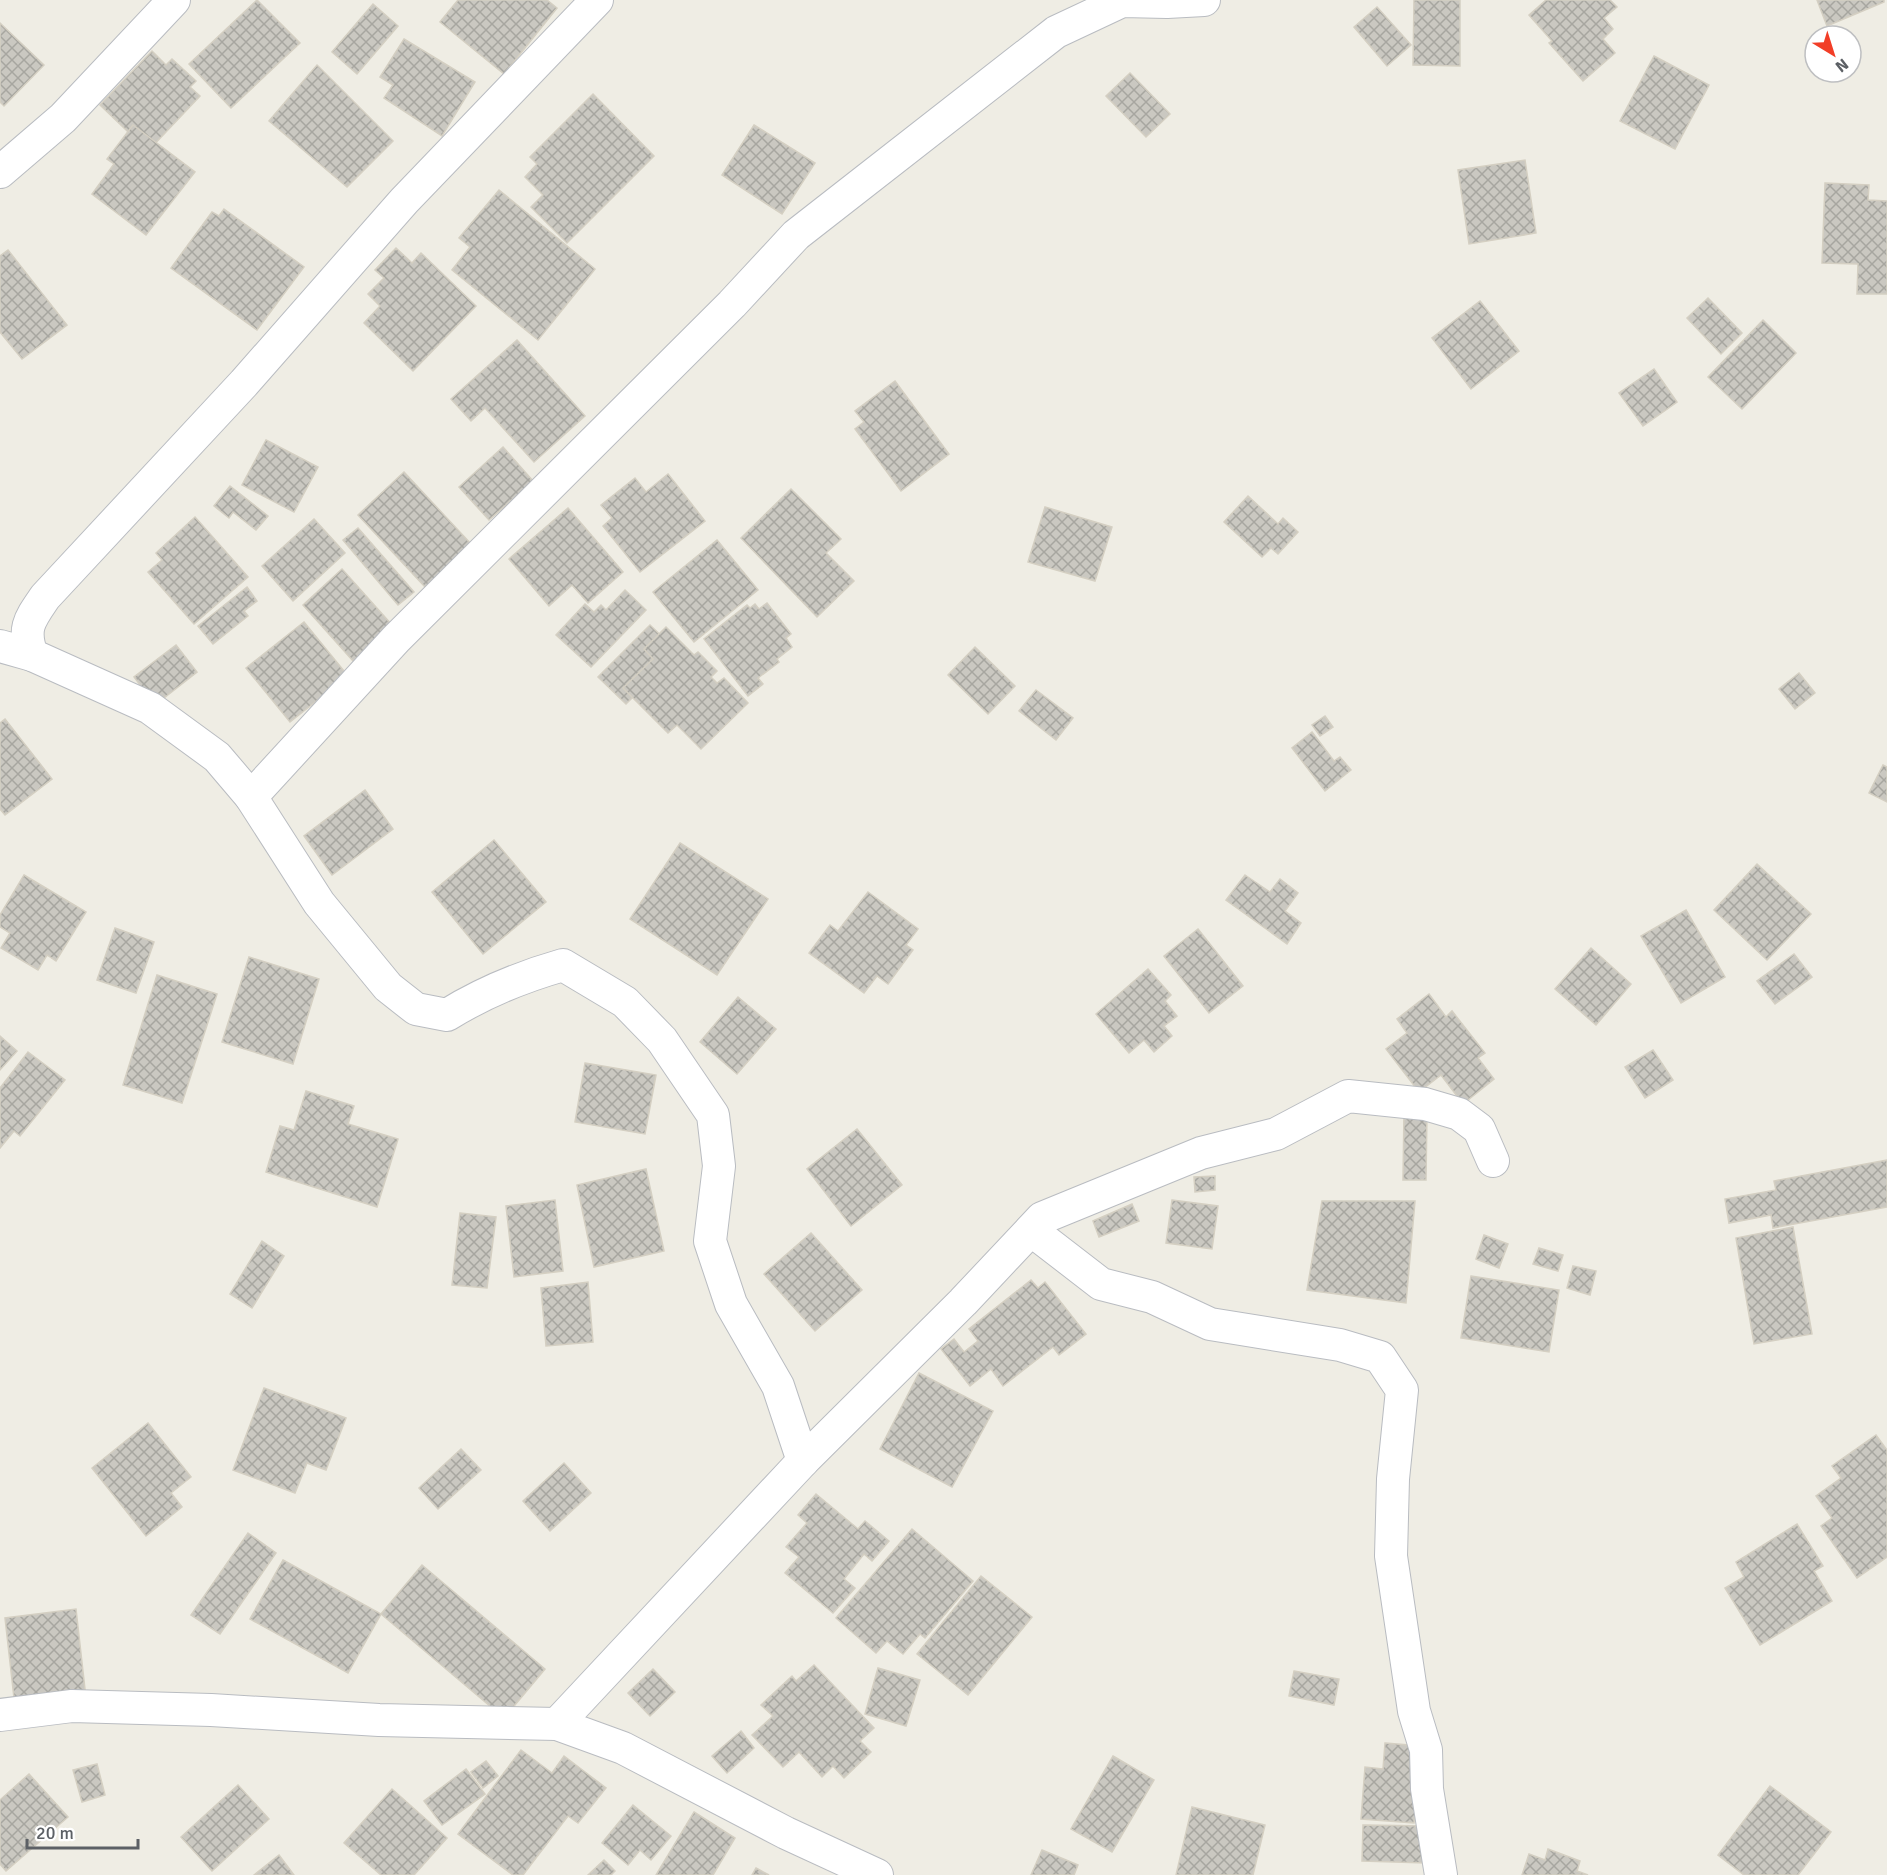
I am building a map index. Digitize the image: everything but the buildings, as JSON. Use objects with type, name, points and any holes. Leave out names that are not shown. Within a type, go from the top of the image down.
[{"type":"street","points":[[0,172],[63,118],[174,0]]},
{"type":"street","points":[[32,655],[26,640],[28,622],[45,597],[244,383],[404,201],[597,0]]},
{"type":"street","points":[[251,797],[396,639],[732,304],[796,235],[1056,32],[1122,1],[1204,0]]},
{"type":"street","points":[[0,646],[32,655],[150,708],[217,757],[251,797],[319,903],[388,987],[416,1009],[447,1014],[475,997],[526,975],[563,965],[625,1002],[662,1040],[713,1116],[719,1166],[710,1241],[731,1304],[777,1386],[803,1461]]},
{"type":"street","points":[[557,1724],[803,1461],[963,1302],[1042,1218],[1201,1153],[1276,1134],[1348,1096],[1425,1104],[1459,1114],[1479,1129],[1493,1161]]},
{"type":"street","points":[[1031,1230],[1101,1284],[1152,1298],[1217,1325],[1340,1345],[1380,1357],[1402,1390],[1393,1479],[1391,1556],[1414,1711],[1426,1750],[1427,1789],[1441,1875]]},
{"type":"street","points":[[0,1715],[72,1706],[211,1710],[379,1720],[557,1724],[623,1748],[786,1833],[877,1875]]}]
